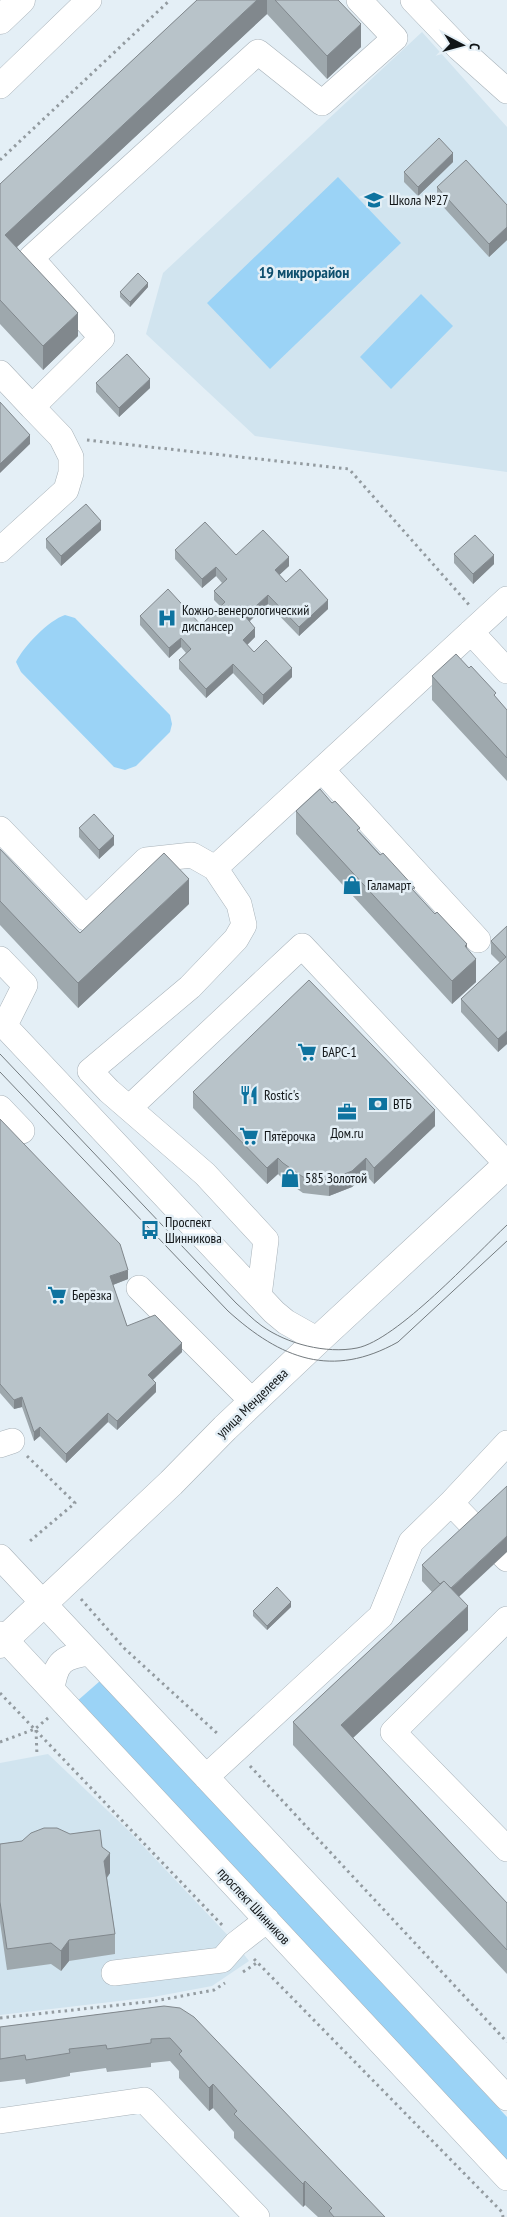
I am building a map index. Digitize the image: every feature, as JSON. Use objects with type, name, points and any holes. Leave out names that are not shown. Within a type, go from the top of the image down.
[{"type":"main road","points":[[0,20],[21,0]]},
{"type":"main road","name":"улица Менделеева","points":[[2,1639],[44,1603],[318,1340],[507,1164]]},
{"type":"street","points":[[0,86],[89,0]]},
{"type":"street","points":[[32,407],[102,338],[31,258],[258,52],[322,103],[395,38],[359,0]]},
{"type":"street","points":[[413,0],[460,48],[507,91]]},
{"type":"street","points":[[0,373],[61,438],[70,457],[71,473],[66,490],[0,550]]},
{"type":"street","points":[[215,868],[507,599]]},
{"type":"street","points":[[477,627],[507,671]]},
{"type":"street","points":[[322,770],[478,940]]},
{"type":"street","points":[[0,828],[86,918],[146,860],[192,855],[215,868],[239,904],[244,925],[236,939],[190,986],[90,1071],[70,1092]]},
{"type":"street","points":[[129,1108],[302,946],[507,1164]]},
{"type":"street","points":[[0,959],[25,985],[2,1023],[70,1092],[259,1296],[286,1322],[318,1340]]},
{"type":"street","points":[[90,1071],[129,1108],[206,1174],[266,1240],[259,1296]]},
{"type":"street","points":[[0,1108],[22,1131]]},
{"type":"street","points":[[139,1288],[253,1402]]},
{"type":"street","points":[[206,1777],[381,1616],[411,1542],[451,1503],[507,1443]]},
{"type":"street","points":[[451,1503],[477,1530]]},
{"type":"street","points":[[0,1557],[507,2098]]},
{"type":"street","points":[[507,1619],[393,1732],[507,1849]]},
{"type":"street","name":"проспект Шинников","points":[[2,1639],[53,1700],[266,1920],[507,2178]]},
{"type":"street","points":[[53,1700],[55,1671],[70,1656],[90,1653]]},
{"type":"street","points":[[114,1973],[222,1960],[238,1942],[266,1920]]},
{"type":"street","points":[[0,2121],[144,2100],[257,2217]]},
{"type":"path","points":[[0,160],[170,0]]},
{"type":"path","points":[[61,438],[350,469],[477,627]]},
{"type":"path","points":[[6,1443],[75,1503],[30,1541]]},
{"type":"path","points":[[81,1599],[124,1648],[235,1751],[507,2042]]},
{"type":"path","points":[[0,1694],[36,1729],[238,1942],[502,2212],[503,2217]]},
{"type":"path","points":[[37,1756],[36,1729],[53,1700]]},
{"type":"path","points":[[0,1742],[36,1729]]},
{"type":"path","points":[[236,1976],[258,1962]]},
{"type":"path","points":[[0,2018],[155,2001],[214,1990],[229,1981]]},
{"type":"shaded area","name":"Школа №27","points":[[422,32],[507,127],[507,472],[255,436],[146,334],[163,273]]},
{"type":"shaded area","points":[[338,177],[401,243],[270,369],[207,303]]},
{"type":"shaded area","points":[[421,294],[453,326],[391,389],[360,357]]},
{"type":"shaded area","points":[[65,615],[75,618],[170,715],[172,724],[170,732],[136,766],[125,770],[114,767],[21,672],[16,662],[24,649],[37,635],[52,622]]},
{"type":"shaded area","points":[[100,1681],[507,2117],[507,2166],[76,1702]]},
{"type":"shaded area","points":[[48,1754],[128,1830],[236,1944],[249,1961],[212,1986],[153,1997],[0,2015],[0,1763]]},
{"type":"building","points":[[197,0],[257,0],[5,235],[78,313],[43,346],[0,300],[0,184]]},
{"type":"building","points":[[275,0],[338,0],[361,24],[327,56]]},
{"type":"building","points":[[439,138],[453,153],[418,187],[404,172]]},
{"type":"building","points":[[466,160],[507,205],[507,227],[489,244],[437,187]]},
{"type":"building","points":[[138,273],[148,283],[130,302],[120,292]]},
{"type":"building","points":[[127,354],[150,379],[119,408],[96,383]]},
{"type":"building","points":[[0,402],[30,435],[0,464]]},
{"type":"building","points":[[86,504],[101,521],[61,556],[46,539]]},
{"type":"building","name":"Кожно-венерологический диспансер","points":[[205,522],[236,555],[263,530],[289,557],[275,570],[286,582],[300,569],[328,600],[299,627],[268,595],[245,616],[255,628],[243,640],[254,652],[266,640],[292,668],[263,695],[233,664],[206,689],[179,660],[191,649],[181,638],[169,648],[140,616],[168,589],[201,625],[225,602],[214,591],[227,579],[216,567],[202,579],[175,550]]},
{"type":"building","points":[[475,535],[494,555],[473,574],[454,554]]},
{"type":"building","points":[[456,654],[469,668],[471,666],[496,693],[494,695],[507,710],[507,758],[432,676]]},
{"type":"building","points":[[320,789],[332,803],[335,801],[360,828],[357,830],[380,855],[383,853],[415,888],[412,889],[435,914],[437,912],[467,944],[465,946],[476,959],[452,981],[296,811]]},
{"type":"building","points":[[94,814],[114,836],[99,850],[79,828]]},
{"type":"building","points":[[0,849],[80,933],[164,853],[189,879],[78,983],[0,901]]},
{"type":"building","points":[[507,926],[507,1031],[498,1039],[461,999],[506,957],[491,941]]},
{"type":"building","name":"БАРС-1","points":[[309,980],[435,1110],[374,1168],[366,1158],[352,1171],[329,1180],[303,1177],[278,1158],[267,1168],[193,1092]]},
{"type":"building","name":"Берёзка","points":[[0,1119],[120,1244],[128,1270],[110,1276],[127,1326],[155,1315],[182,1343],[148,1375],[156,1383],[117,1421],[108,1413],[66,1454],[40,1427],[34,1432],[22,1397],[14,1400],[0,1384]]},
{"type":"building","points":[[507,1486],[507,1536],[451,1588],[444,1581],[440,1584],[422,1565]]},
{"type":"building","points":[[444,1581],[468,1606],[341,1725],[507,1903],[507,1950],[293,1722]]},
{"type":"building","points":[[277,1587],[291,1602],[267,1626],[253,1611]]},
{"type":"building","points":[[44,1828],[57,1828],[70,1834],[100,1830],[102,1847],[110,1853],[104,1861],[115,1934],[69,1940],[61,1951],[51,1943],[7,1949],[0,1902],[0,1844],[22,1841],[31,1833]]},
{"type":"building","points":[[164,2006],[180,2008],[194,2017],[385,2217],[334,2217],[329,2211],[332,2208],[305,2181],[303,2184],[234,2114],[237,2111],[213,2084],[209,2088],[179,2054],[182,2051],[170,2038],[151,2039],[151,2043],[107,2049],[106,2045],[69,2049],[70,2053],[26,2060],[25,2055],[0,2059],[0,2027]]},
{"type":"tram line","points":[[0,1054],[236,1303],[262,1326],[283,1338],[307,1346],[333,1350],[357,1348],[374,1342],[393,1330],[435,1295],[507,1225]]},
{"type":"tram line","points":[[0,1072],[228,1311],[248,1328],[288,1352],[308,1358],[329,1361],[351,1360],[374,1353],[398,1342],[507,1241]]},
{"type":"place","name":"Школа №27","points":[[374,200]]},
{"type":"place","name":"Кожно-венерологический диспансер","points":[[167,618]]},
{"type":"place","name":"Галамарт","points":[[352,885]]},
{"type":"place","name":"БАРС-1","points":[[307,1052]]},
{"type":"place","name":"Rostic's","points":[[249,1095]]},
{"type":"place","name":"ВТБ","points":[[378,1104]]},
{"type":"place","name":"Дом.ru","points":[[347,1112]]},
{"type":"place","name":"Пятёрочка","points":[[249,1136]]},
{"type":"place","name":"585 Золотой","points":[[290,1178]]},
{"type":"place","name":"Проспект Шинникова","points":[[150,1230]]},
{"type":"place","name":"Берёзка","points":[[57,1295]]},
{"type":"district","name":"19 микрорайон","points":[[304,272]]}]
